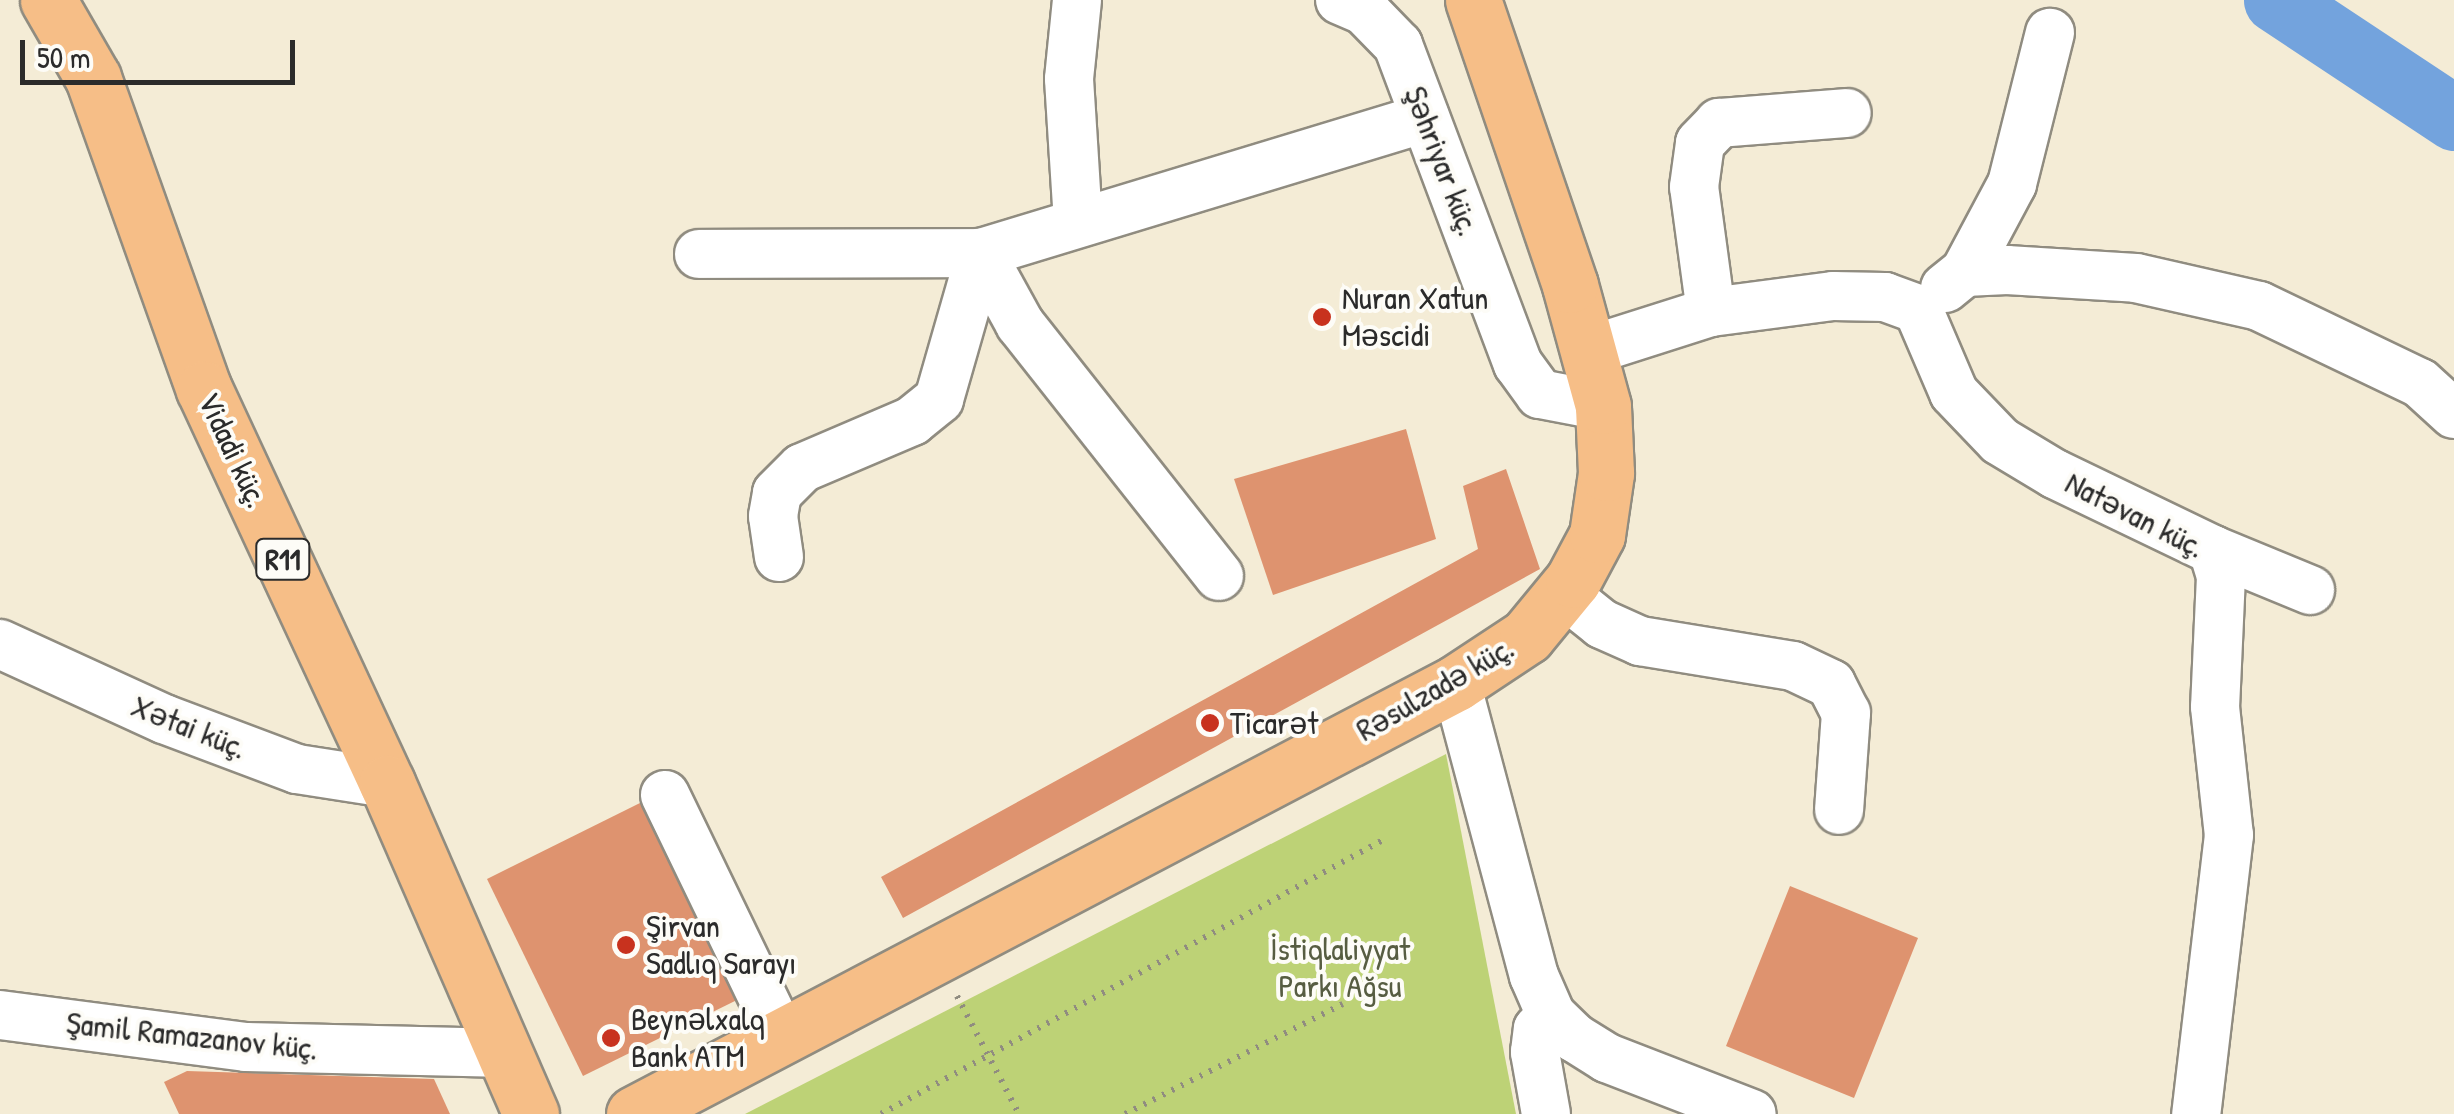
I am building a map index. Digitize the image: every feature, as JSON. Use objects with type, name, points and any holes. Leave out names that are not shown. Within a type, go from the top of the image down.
[{"type":"main road","name":"Vidadi küç.","points":[[48,0],[93,78],[204,388],[387,783],[531,1114]]},
{"type":"main road","name":"Rəsulzadə küç.","points":[[634,1114],[1456,683],[1527,636],[1574,580],[1596,535],[1606,473],[1603,406],[1570,285],[1473,0]]},
{"type":"street","points":[[1076,0],[1068,79],[1078,223]]},
{"type":"street","name":"Şəhriyar küç.","points":[[1340,0],[1364,10],[1398,45],[1518,364],[1540,394],[1603,406]]},
{"type":"street","points":[[1588,351],[1711,312],[1833,296],[1885,297],[1918,309],[1965,272],[2012,184],[2050,33]]},
{"type":"street","points":[[1711,312],[1694,187],[1700,143],[1719,123],[1847,114]]},
{"type":"street","points":[[699,254],[982,253],[1425,118]]},
{"type":"street","points":[[779,556],[773,516],[778,493],[802,468],[912,421],[939,398],[982,253]]},
{"type":"street","points":[[982,253],[1020,324],[1219,576]]},
{"type":"street","points":[[1965,272],[2008,270],[2136,278],[2259,306],[2420,383],[2454,414]]},
{"type":"street","name":"Natəvan küç.","points":[[1918,309],[1954,392],[2000,441],[2055,474],[2213,550],[2221,576],[2215,707],[2229,835],[2196,1114]]},
{"type":"street","points":[[2213,550],[2310,590]]},
{"type":"street","points":[[1562,592],[1602,624],[1640,641],[1793,666],[1831,684],[1846,713],[1840,810]]},
{"type":"street","name":"Xətai küç.","points":[[0,644],[164,719],[297,770],[387,783]]},
{"type":"street","points":[[1456,683],[1534,976],[1551,1014],[1575,1038],[1695,1104],[1752,1114]]},
{"type":"street","points":[[665,795],[782,1037]]},
{"type":"street","points":[[1546,1114],[1534,1052],[1538,1029],[1551,1014]]},
{"type":"street","name":"Şamil Ramazanov küç.","points":[[0,1015],[246,1048],[504,1053]]},
{"type":"path","points":[[882,1114],[1381,842]]},
{"type":"path","points":[[936,956],[1019,1114]]},
{"type":"path","points":[[1125,1114],[1343,1004]]},
{"type":"green space","name":"İstiqlaliyyat Parkı Ağsu","points":[[1446,754],[1516,1114],[745,1114]]},
{"type":"building","points":[[1406,429],[1436,539],[1273,595],[1234,479]]},
{"type":"building","name":"Ticarət","points":[[1506,469],[1540,569],[903,918],[881,877],[1478,549],[1463,486]]},
{"type":"building","points":[[644,801],[741,998],[583,1076],[487,879]]},
{"type":"building","points":[[1790,886],[1918,938],[1854,1098],[1726,1046]]},
{"type":"building","points":[[187,1071],[434,1079],[450,1114],[179,1114],[164,1082]]},
{"type":"waterway","points":[[2276,0],[2454,118]]},
{"type":"place","name":"Nuran Xatun Məscidi","points":[[1322,317]]},
{"type":"place","name":"Ticarət","points":[[1210,723]]},
{"type":"place","name":"Şirvan Sadlıq Sarayı","points":[[626,945]]},
{"type":"place","name":"Beynəlxalq Bank ATM","points":[[611,1038]]}]
